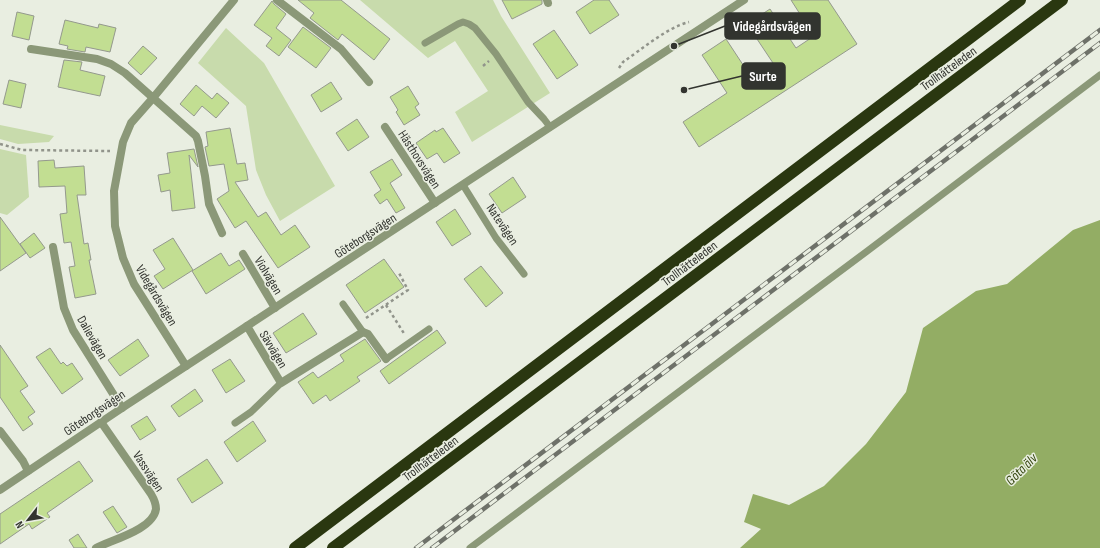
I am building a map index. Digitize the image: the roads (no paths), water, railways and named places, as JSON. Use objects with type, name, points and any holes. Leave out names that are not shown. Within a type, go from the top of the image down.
[{"type":"highway","name":"Trollhätteleden","points":[[295,548],[1020,0]]},
{"type":"highway","name":"Trollhätteleden","points":[[332,548],[1062,0]]},
{"type":"street","name":"Videgårdsvägen","points":[[186,366],[134,284],[123,258],[115,226],[114,191],[123,142],[131,123],[234,0]]},
{"type":"street","points":[[277,0],[341,49],[369,82]]},
{"type":"street","name":"Göteborgsvägen","points":[[0,490],[122,408],[744,0]]},
{"type":"street","points":[[31,49],[96,59],[111,64],[125,73],[196,136],[204,169],[209,204],[222,233]]},
{"type":"street","name":"Hästhovsvägen","points":[[385,127],[435,203]]},
{"type":"street","name":"Dalievägen","points":[[53,247],[64,308],[73,330],[122,408]]},
{"type":"street","name":"Violvägen","points":[[243,254],[275,308]]},
{"type":"street","name":"Sävvägen","points":[[247,326],[281,383]]},
{"type":"street","points":[[281,383],[363,332],[368,334],[386,359]]},
{"type":"street","name":"Vassvägen","points":[[96,548],[114,545],[148,522],[156,510],[155,502],[151,494],[101,422]]},
{"type":"street","points":[[0,431],[23,461],[28,471]]},
{"type":"lane","points":[[425,43],[463,22],[475,28],[496,54],[528,102],[550,127]]},
{"type":"lane","points":[[470,548],[1100,75]]},
{"type":"lane","name":"Natevägen","points":[[463,185],[496,238],[524,274]]},
{"type":"lane","points":[[343,304],[363,332]]},
{"type":"lane","points":[[386,359],[429,329]]},
{"type":"lane","points":[[234,423],[251,412],[281,383]]},
{"type":"water","name":"Göta älv","points":[[1100,220],[1100,548],[740,548],[761,529],[744,522],[753,494],[789,505],[824,486],[866,444],[906,392],[923,328],[976,291],[1007,284],[1073,230]]},
{"type":"railway","points":[[416,548],[1100,30]]},
{"type":"railway","points":[[432,548],[1100,43]]},
{"type":"place","name":"Videgårdsvägen","points":[[674,46]]},
{"type":"place","name":"Surte","points":[[684,90]]}]
